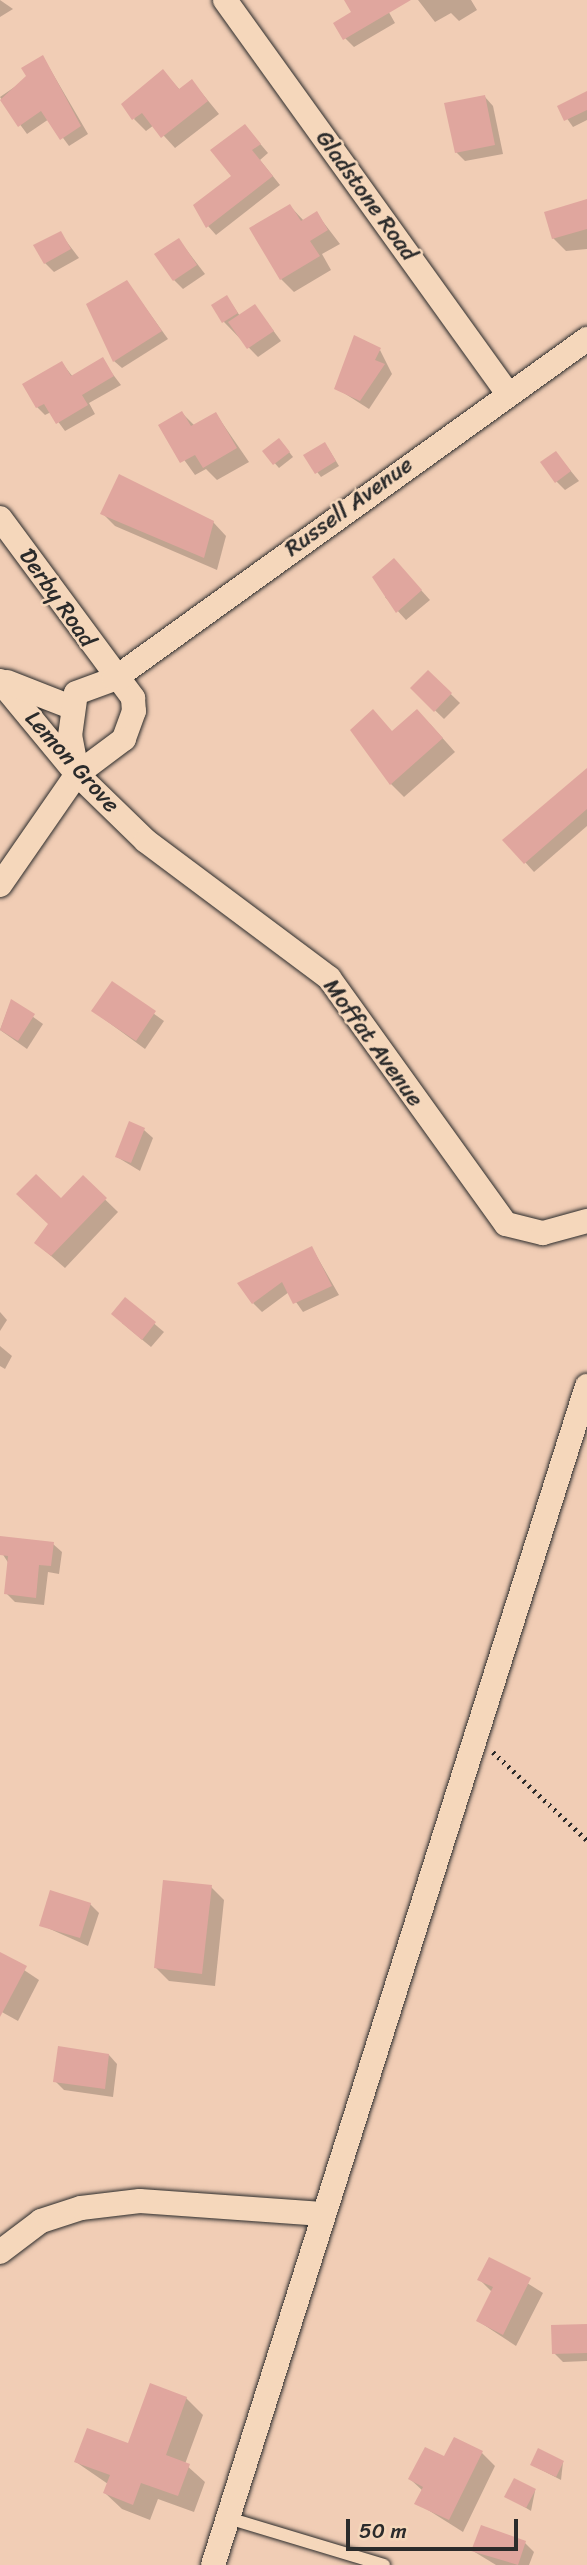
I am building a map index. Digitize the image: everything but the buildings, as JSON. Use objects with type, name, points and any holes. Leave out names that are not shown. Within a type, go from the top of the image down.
[{"type":"street","name":"Gladstone Road","points":[[225,0],[507,393]]},
{"type":"street","name":"Russell Avenue","points":[[71,707],[76,693],[114,679],[507,393],[587,339]]},
{"type":"street","name":"Derby Road","points":[[0,518],[114,679],[133,698],[130,724],[110,754],[77,774]]},
{"type":"street","points":[[0,680],[71,707],[77,774],[0,885]]},
{"type":"street","name":"Lemon Grove","points":[[0,680],[77,774],[146,841]]},
{"type":"street","name":"Moffat Avenue","points":[[146,841],[328,978],[506,1224],[543,1233],[587,1221]]},
{"type":"street","points":[[213,2565],[472,1732],[587,1386]]},
{"type":"street","points":[[0,2252],[41,2221],[81,2208],[140,2201],[323,2214]]},
{"type":"lane","points":[[228,2518],[384,2565]]},
{"type":"path","points":[[472,1732],[587,1840]]}]
